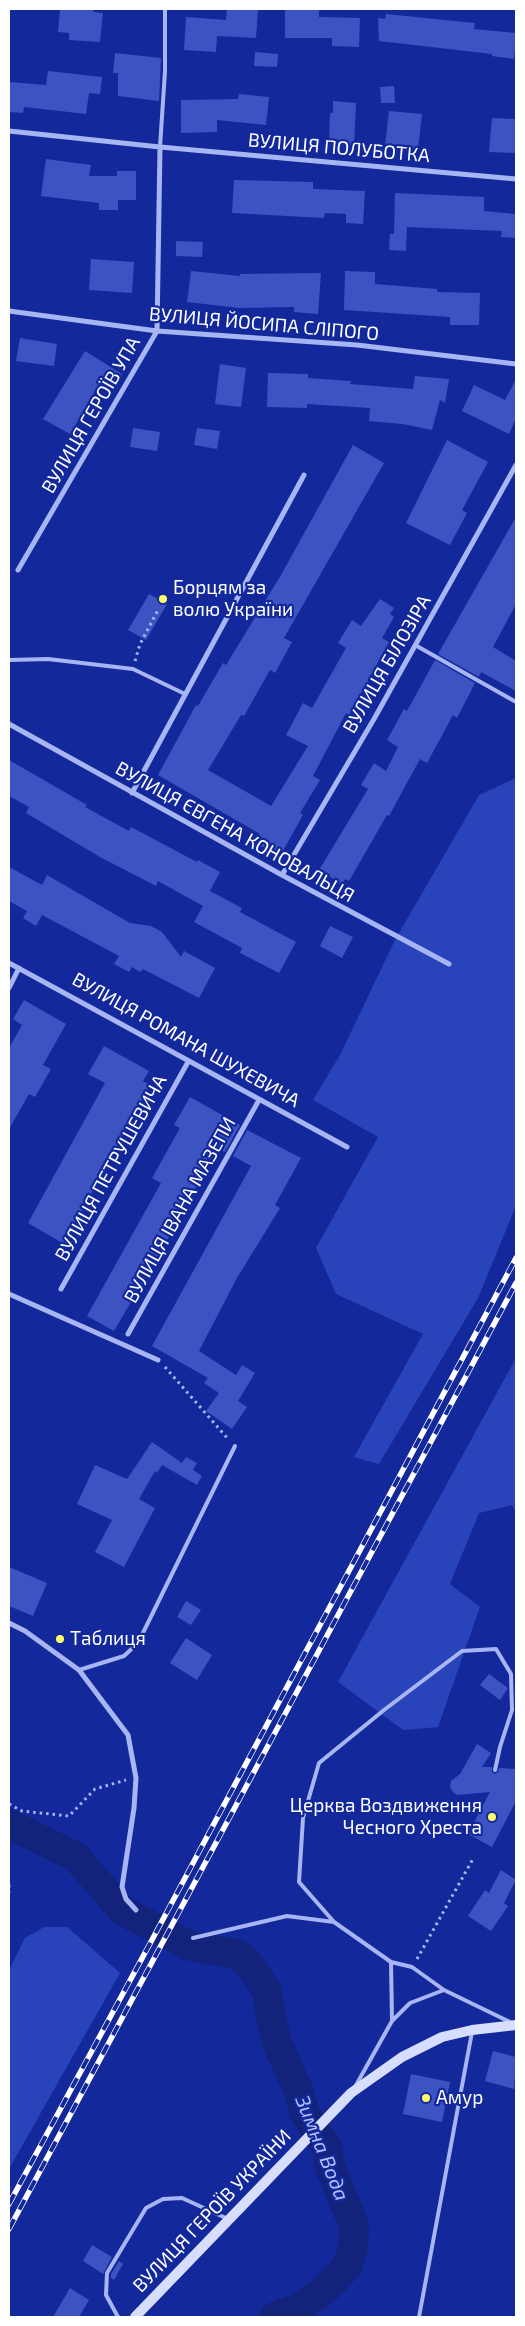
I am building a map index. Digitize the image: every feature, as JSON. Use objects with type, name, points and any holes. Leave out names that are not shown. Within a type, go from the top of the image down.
[{"type":"main road","points":[[351,2093],[402,2057],[442,2037],[472,2030],[516,2025]]},
{"type":"main road","name":"ВУЛИЦЯ ГЕРОЇВ УКРАЇНИ","points":[[135,2317],[335,2107],[351,2093]]},
{"type":"street","name":"ВУЛИЦЯ ПОЛУБОТКА","points":[[9,131],[160,147],[516,179]]},
{"type":"street","name":"ВУЛИЦЯ ГЕРОЇВ УПА","points":[[18,570],[157,331],[160,147]]},
{"type":"street","name":"ВУЛИЦЯ ЙОСИПА СЛІПОГО","points":[[9,311],[157,331],[357,345],[516,364]]},
{"type":"street","name":"ВУЛИЦЯ БІЛОЗІРА","points":[[282,875],[516,466]]},
{"type":"street","points":[[132,793],[304,475]]},
{"type":"street","name":"ВУЛИЦЯ ЄВГЕНА КОНОВАЛЬЦЯ","points":[[9,724],[282,875],[449,964]]},
{"type":"street","name":"ВУЛИЦЯ РОМАНА ШУХЕВИЧА","points":[[9,963],[347,1147]]},
{"type":"street","points":[[9,988],[19,968]]},
{"type":"street","name":"ВУЛИЦЯ ПЕТРУШЕВИЧА","points":[[61,1289],[188,1062]]},
{"type":"street","name":"ВУЛИЦЯ ІВАНА МАЗЕПИ","points":[[128,1334],[259,1100]]},
{"type":"street","points":[[9,1294],[158,1360]]},
{"type":"street","points":[[9,1623],[25,1631],[78,1670],[128,1735],[136,1778],[134,1808],[122,1887],[126,1899],[136,1910]]},
{"type":"lane","points":[[160,147],[165,71],[165,9]]},
{"type":"lane","points":[[415,645],[516,702]]},
{"type":"lane","points":[[9,660],[48,659],[133,668],[185,694]]},
{"type":"lane","points":[[78,1670],[124,1656],[138,1643],[234,1446]]},
{"type":"lane","points":[[495,1770],[512,1710],[511,1674],[496,1649],[462,1651],[384,1710],[319,1763],[303,1818],[298,1882],[334,1922],[391,1962],[412,1967],[444,1990],[516,2025]]},
{"type":"lane","points":[[193,1938],[287,1916],[334,1922]]},
{"type":"lane","points":[[391,1962],[392,2021]]},
{"type":"lane","points":[[351,2093],[392,2021],[410,2003],[444,1990]]},
{"type":"lane","points":[[419,2317],[472,2030]]},
{"type":"lane","points":[[118,2317],[106,2295],[107,2273],[146,2208],[163,2199],[182,2198],[229,2220]]},
{"type":"path","points":[[133,668],[140,644],[158,610]]},
{"type":"path","points":[[158,1360],[234,1446]]},
{"type":"path","points":[[9,1804],[22,1810],[69,1816],[95,1789],[136,1778]]},
{"type":"path","points":[[412,1967],[474,1858]]},
{"type":"path","points":[[9,1885],[9,1893]]},
{"type":"shaded area","points":[[516,778],[516,1206],[478,1298],[379,1464],[354,1457],[423,1334],[336,1294],[316,1248],[378,1137],[313,1100],[340,1055],[395,940],[479,795]]},
{"type":"shaded area","points":[[516,1358],[516,1513],[512,1505],[479,1513],[450,1584],[480,1607],[438,1727],[403,1730],[338,1682]]},
{"type":"shaded area","points":[[44,1927],[67,1927],[120,1973],[9,2169],[9,1970],[25,1938]]},
{"type":"building","points":[[60,9],[94,9],[93,12],[103,13],[100,42],[69,40],[69,33],[58,32]]},
{"type":"building","points":[[227,9],[258,9],[256,38],[217,36],[216,52],[184,50],[186,17],[226,20]]},
{"type":"building","points":[[285,9],[319,9],[319,17],[360,18],[359,47],[332,46],[332,38],[285,38]]},
{"type":"building","points":[[386,14],[475,23],[474,29],[516,33],[514,59],[492,56],[492,54],[379,41],[378,18],[385,19]]},
{"type":"building","points":[[255,52],[278,54],[277,67],[254,66]]},
{"type":"building","points":[[115,53],[161,58],[159,101],[118,96],[118,73],[113,73]]},
{"type":"building","points":[[48,71],[102,77],[100,94],[89,93],[86,114],[24,107],[23,113],[9,112],[9,82],[46,85]]},
{"type":"building","points":[[394,86],[395,103],[381,103],[380,87]]},
{"type":"building","points":[[239,94],[269,97],[266,125],[217,120],[217,132],[181,133],[181,100],[238,99]]},
{"type":"building","points":[[333,101],[356,103],[354,146],[329,145],[330,113],[333,113]]},
{"type":"building","points":[[389,111],[422,114],[418,149],[385,146]]},
{"type":"building","points":[[492,118],[516,119],[516,153],[489,152]]},
{"type":"building","points":[[46,159],[91,165],[89,176],[117,176],[117,171],[136,171],[136,200],[118,200],[118,210],[99,210],[99,203],[41,196]]},
{"type":"building","points":[[234,180],[313,182],[313,189],[365,191],[363,224],[346,223],[346,214],[325,213],[324,218],[232,213]]},
{"type":"building","points":[[395,193],[484,197],[484,211],[516,214],[516,238],[501,237],[502,231],[407,227],[406,251],[389,250],[390,234],[394,234]]},
{"type":"building","points":[[176,241],[203,242],[202,257],[176,256]]},
{"type":"building","points":[[91,259],[134,262],[132,293],[89,290]]},
{"type":"building","points":[[191,271],[240,276],[240,274],[321,273],[318,314],[294,312],[294,307],[239,308],[187,302]]},
{"type":"building","points":[[345,271],[375,272],[375,284],[437,289],[437,292],[480,293],[479,325],[450,325],[450,317],[344,310]]},
{"type":"building","points":[[20,338],[57,344],[54,366],[16,361]]},
{"type":"building","points":[[85,351],[122,374],[113,389],[105,384],[103,387],[99,384],[70,434],[43,419]]},
{"type":"building","points":[[220,364],[246,368],[241,407],[215,404]]},
{"type":"building","points":[[268,373],[308,374],[308,378],[351,381],[350,384],[413,389],[415,376],[449,379],[445,403],[440,400],[432,430],[403,424],[369,421],[370,408],[307,404],[307,408],[267,407]]},
{"type":"building","points":[[516,379],[516,418],[509,434],[462,411],[474,385],[505,400]]},
{"type":"building","points":[[133,428],[160,432],[157,451],[130,447]]},
{"type":"building","points":[[197,428],[220,431],[217,449],[194,445]]},
{"type":"building","points":[[447,440],[488,462],[462,510],[467,513],[450,545],[406,523]]},
{"type":"building","points":[[353,445],[384,463],[284,638],[292,642],[275,673],[270,670],[244,716],[241,715],[208,770],[271,806],[308,746],[286,735],[303,703],[312,708],[346,648],[338,643],[352,620],[361,626],[380,599],[394,608],[390,614],[394,617],[382,638],[389,642],[349,715],[346,713],[313,776],[320,780],[300,813],[303,815],[280,856],[255,843],[260,834],[158,775],[196,705],[198,706],[223,663],[226,665],[281,575]]},
{"type":"building","points":[[516,517],[516,604],[493,647],[516,661],[516,691],[481,672],[479,677],[438,654]]},
{"type":"building","points":[[149,594],[167,604],[146,640],[128,630]]},
{"type":"building","points":[[435,660],[475,683],[457,718],[453,715],[427,763],[420,759],[389,816],[387,815],[349,881],[345,879],[342,884],[319,870],[368,789],[361,785],[374,763],[386,771],[398,747],[387,740],[404,709],[407,711]]},
{"type":"building","points":[[9,760],[87,805],[85,807],[129,831],[131,827],[220,872],[210,891],[242,908],[240,912],[296,942],[279,973],[240,953],[242,948],[194,922],[203,906],[158,881],[156,886],[100,857],[26,813],[29,807],[9,796]]},
{"type":"building","points":[[9,867],[42,885],[47,875],[130,923],[151,926],[162,932],[181,957],[184,951],[215,968],[199,998],[143,969],[140,972],[132,967],[129,972],[114,964],[119,956],[42,915],[36,926],[23,918],[27,911],[9,901]]},
{"type":"building","points":[[330,926],[353,937],[342,958],[320,946]]},
{"type":"building","points":[[24,1000],[66,1024],[43,1065],[51,1069],[35,1097],[29,1094],[9,1129],[9,1048],[22,1025],[13,1019]]},
{"type":"building","points":[[104,1046],[149,1071],[143,1081],[150,1085],[64,1244],[28,1223],[105,1083],[88,1074]]},
{"type":"building","points":[[190,1097],[240,1125],[225,1152],[217,1149],[140,1289],[114,1331],[87,1316],[161,1183],[152,1178],[180,1128],[174,1125]]},
{"type":"building","points":[[247,1130],[301,1158],[275,1205],[280,1208],[237,1278],[199,1351],[236,1375],[242,1365],[255,1373],[238,1401],[247,1407],[232,1429],[206,1411],[219,1393],[204,1383],[208,1378],[152,1346],[251,1166],[233,1156]]},
{"type":"building","points":[[152,1442],[182,1463],[186,1457],[197,1463],[193,1470],[202,1476],[197,1485],[162,1465],[157,1473],[155,1471],[139,1499],[155,1508],[124,1567],[95,1552],[112,1520],[77,1504],[95,1465],[127,1479]]},
{"type":"building","points":[[9,1567],[47,1583],[33,1616],[9,1606]]},
{"type":"building","points":[[186,1601],[201,1610],[191,1625],[177,1617]]},
{"type":"building","points":[[186,1638],[212,1655],[197,1680],[170,1663]]},
{"type":"building","points":[[489,1674],[508,1688],[500,1700],[480,1685]]},
{"type":"building","points":[[477,1744],[491,1753],[482,1767],[492,1767],[492,1772],[495,1774],[499,1768],[516,1769],[516,1801],[492,1847],[468,1834],[490,1792],[457,1795],[450,1787],[451,1781],[460,1774]]},
{"type":"building","points":[[501,1870],[516,1880],[504,1903],[508,1906],[491,1931],[468,1916],[485,1890],[489,1893]]},
{"type":"building","points":[[493,2051],[516,2057],[514,2089],[485,2081]]},
{"type":"building","name":"Амур","points":[[411,2074],[450,2082],[442,2122],[403,2114]]},
{"type":"building","points":[[92,2245],[112,2257],[103,2274],[83,2261]]},
{"type":"building","points":[[119,2261],[123,2264],[114,2280],[111,2278],[111,2274]]},
{"type":"building","points":[[70,2288],[89,2300],[79,2317],[53,2317]]},
{"type":"waterway","name":"Зимна Вода","points":[[9,1824],[76,1857],[123,1911],[190,1946],[237,1954],[248,1963],[267,1991],[278,2045],[298,2090],[305,2114],[327,2148],[330,2167],[354,2225],[353,2248],[346,2268],[321,2293],[298,2308],[274,2317]]},
{"type":"railway","points":[[9,2204],[516,1258]]},
{"type":"railway","points":[[9,2229],[516,1283]]},
{"type":"place","name":"Борцям за волю України","points":[[163,599]]},
{"type":"place","name":"Таблиця","points":[[60,1639]]},
{"type":"place","name":"Церква Воздвиження Чесного Хреста","points":[[492,1817]]},
{"type":"place","name":"Амур","points":[[426,2098]]}]
